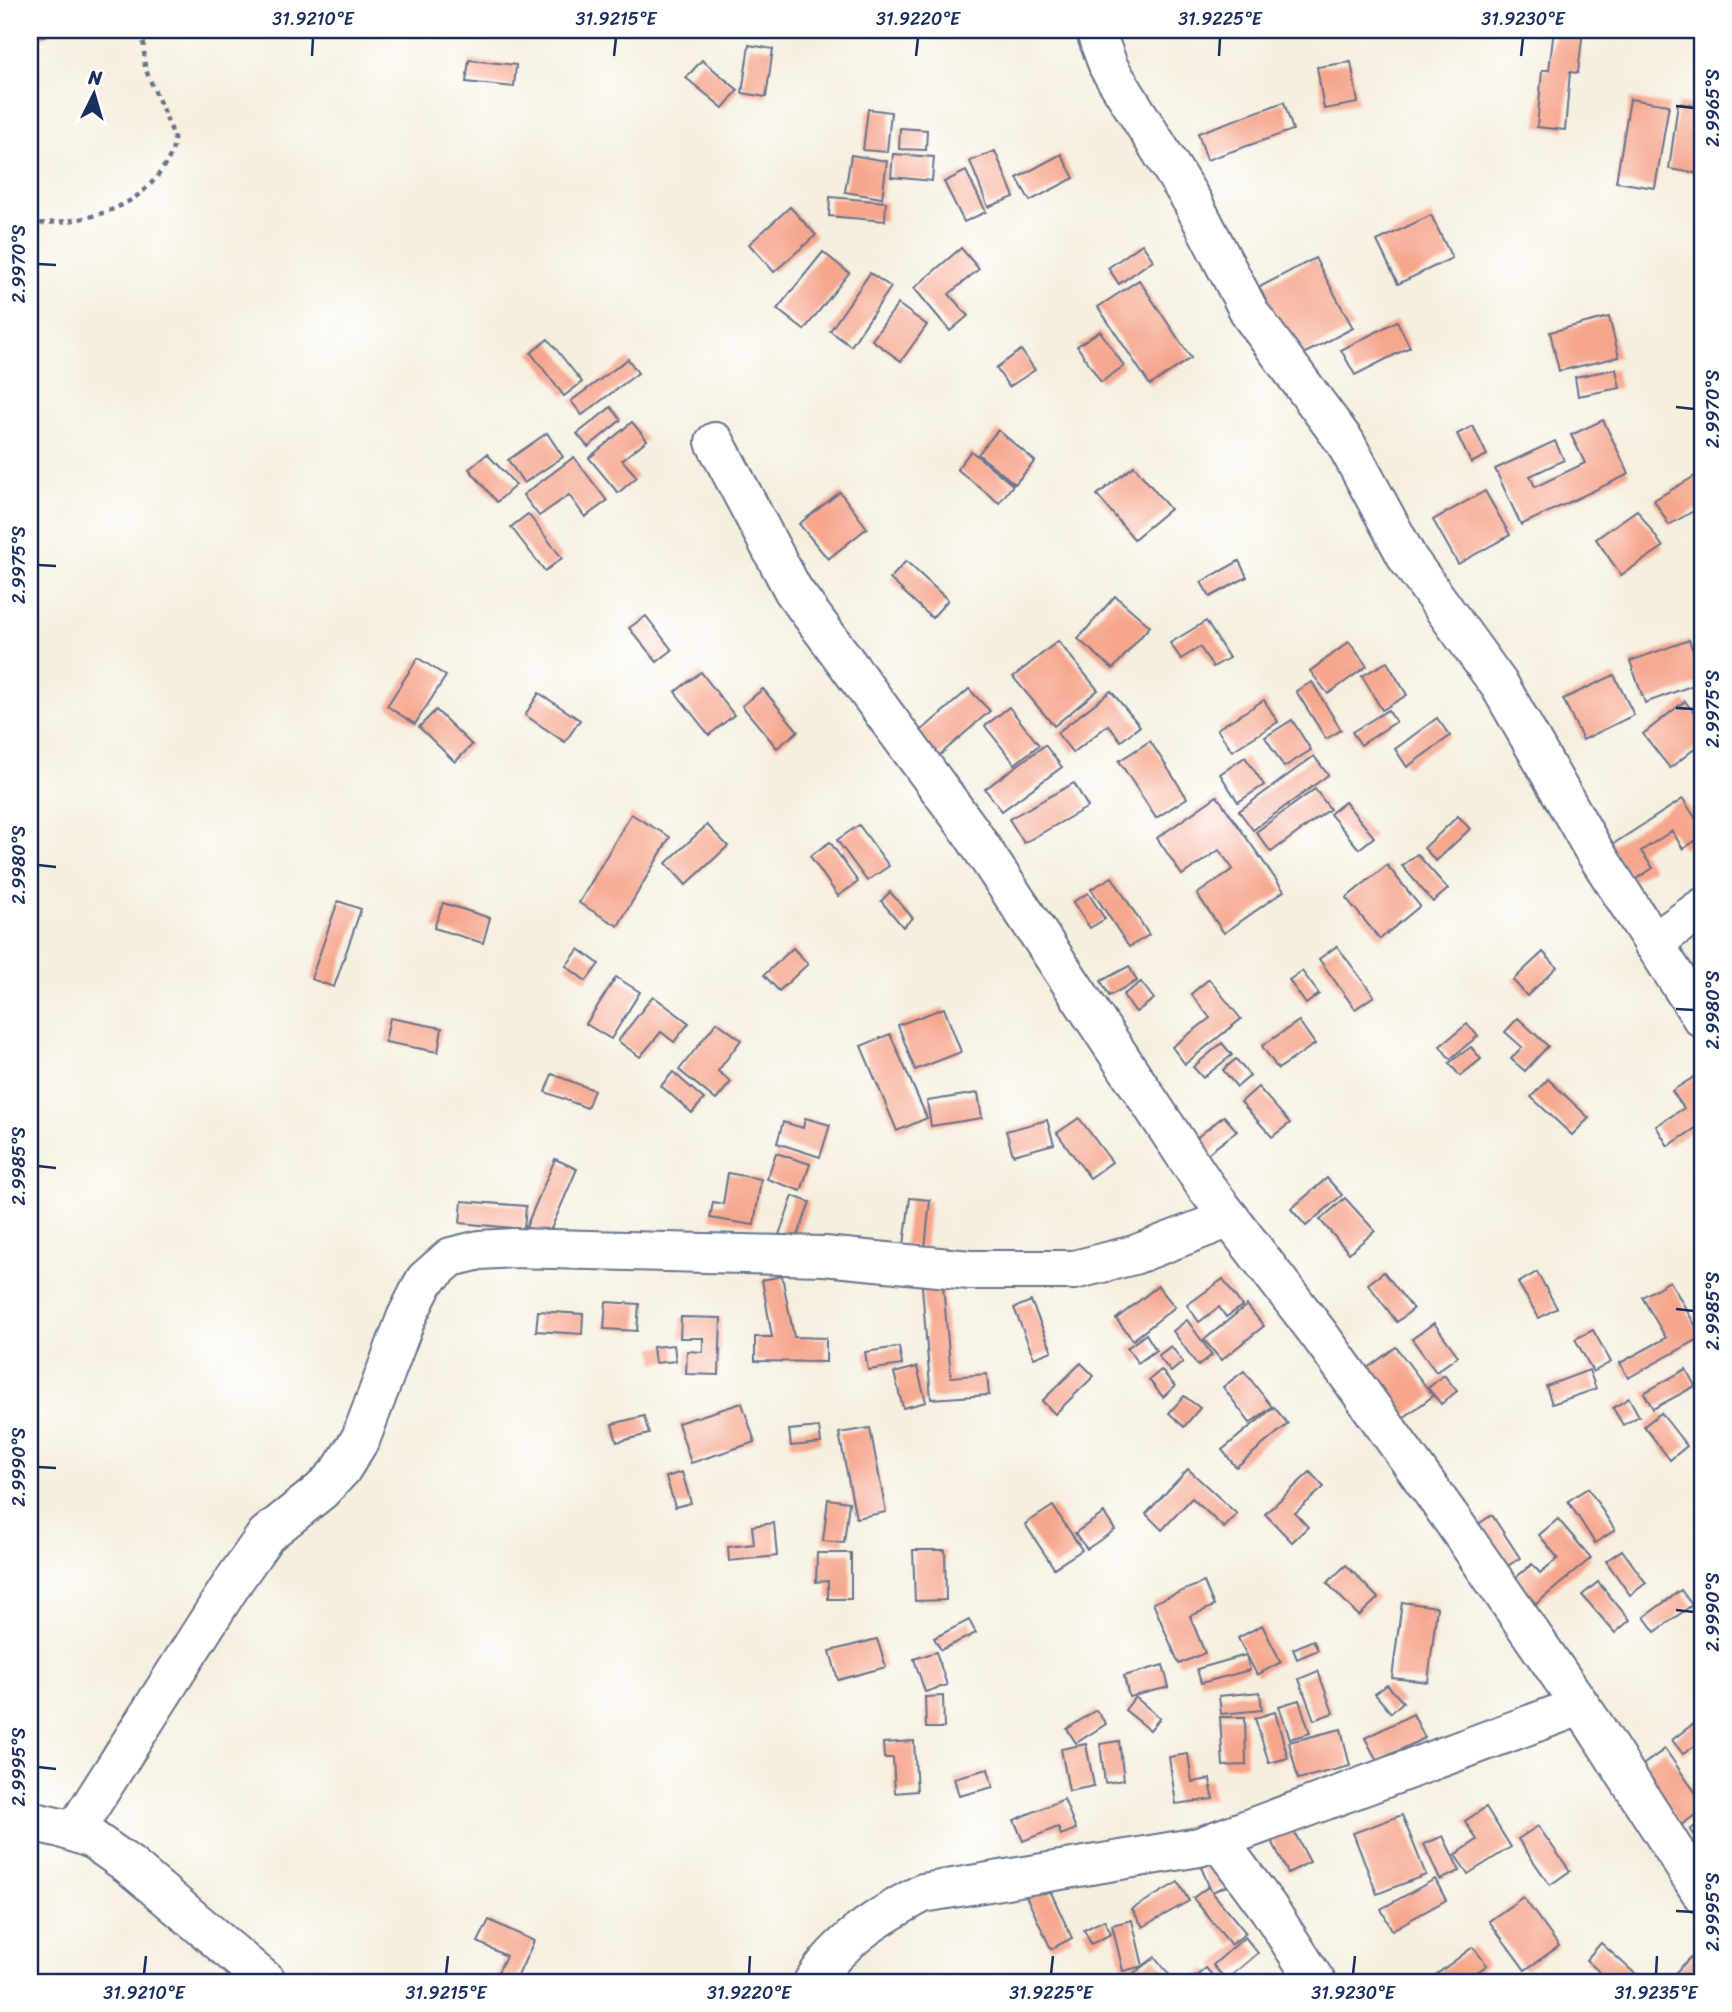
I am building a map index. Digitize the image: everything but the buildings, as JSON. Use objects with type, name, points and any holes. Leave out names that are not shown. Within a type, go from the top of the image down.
[{"type":"street","points":[[1095,30],[1110,68],[1192,201],[1251,315],[1345,442],[1408,559],[1500,686],[1593,849],[1702,1018]]},
{"type":"street","points":[[715,442],[793,590],[968,829],[1168,1131],[1453,1521],[1580,1706],[1702,1894]]},
{"type":"street","points":[[1653,943],[1702,908]]},
{"type":"street","points":[[74,1832],[235,1579],[266,1535],[321,1491],[341,1470],[361,1438],[406,1318],[425,1280],[451,1257],[480,1250],[540,1249],[824,1256],[970,1270],[1074,1270],[1134,1255],[1230,1218]]},
{"type":"street","points":[[813,1982],[850,1937],[890,1910],[923,1893],[1199,1847],[1580,1706]]},
{"type":"street","points":[[30,1821],[92,1839],[130,1865],[267,1982]]},
{"type":"street","points":[[1218,1840],[1269,1909],[1316,1982]]},
{"type":"path","points":[[30,223],[66,222],[115,210],[150,187],[171,156],[174,136],[145,68],[143,30]]}]
